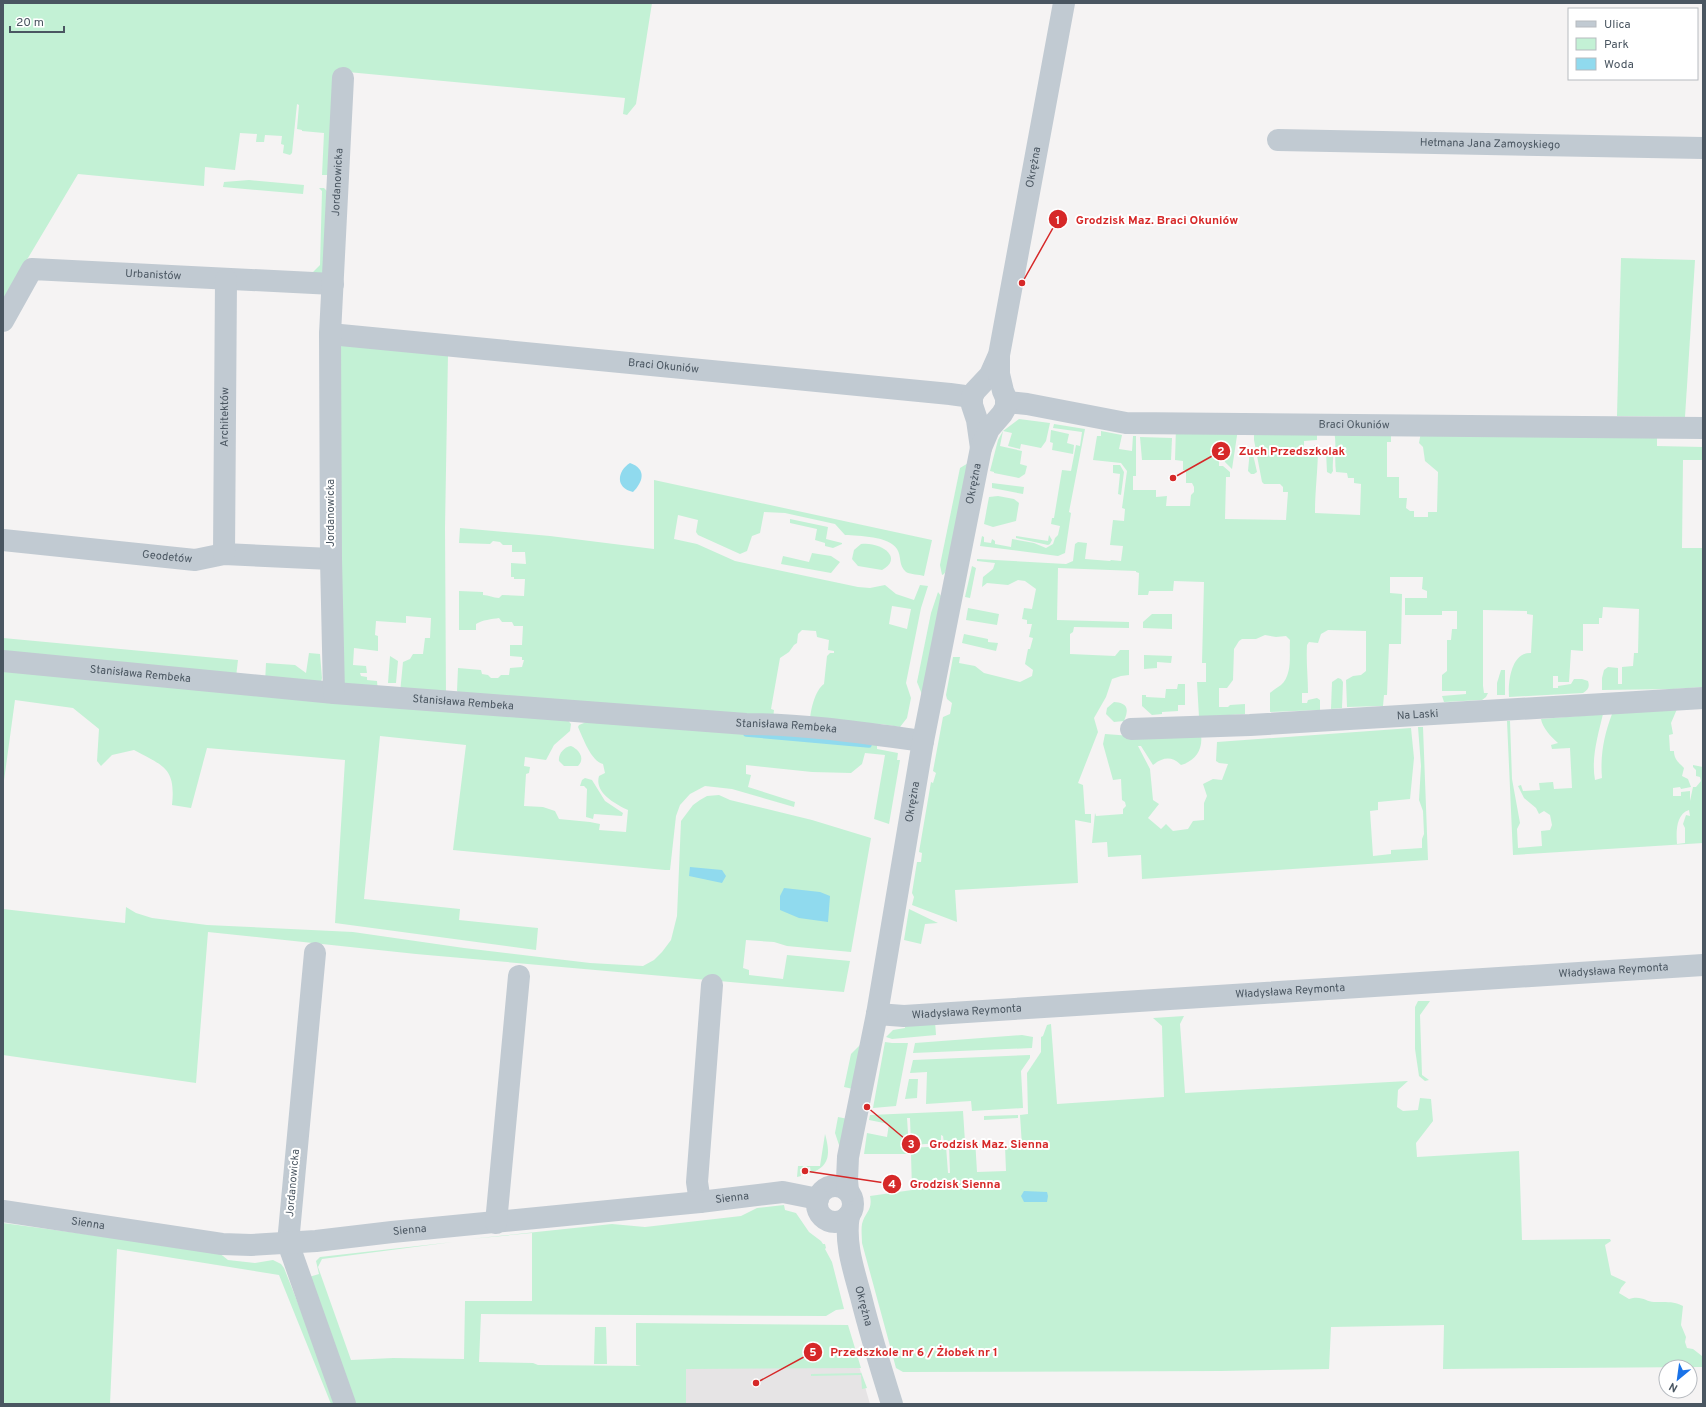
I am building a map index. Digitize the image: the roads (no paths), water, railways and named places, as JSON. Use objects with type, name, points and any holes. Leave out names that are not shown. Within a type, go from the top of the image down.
[{"type":"street","name":"Okrężna","points":[[833,1192],[848,1157],[877,1014],[923,741],[981,448],[986,434],[1002,403],[999,355],[1064,3]]},
{"type":"street","name":"Jordanowicka","points":[[334,693],[331,559],[330,334],[343,78]]},
{"type":"street","name":"Hetmana Jana Zamoyskiego","points":[[1278,140],[1703,148]]},
{"type":"street","name":"Urbanistów","points":[[3,321],[32,269],[226,280],[333,284]]},
{"type":"street","name":"Architektów","points":[[224,554],[226,280]]},
{"type":"street","name":"Braci Okuniów","points":[[330,334],[950,394],[976,399]]},
{"type":"street","name":"Okrężna","points":[[981,448],[976,399],[990,375],[999,355]]},
{"type":"street","points":[[992,385],[1002,403],[994,419],[985,419],[976,399],[992,385]]},
{"type":"street","name":"Braci Okuniów","points":[[1002,403],[1027,404],[1126,423],[1703,428]]},
{"type":"street","name":"Geodetów","points":[[3,540],[195,560],[224,554],[331,559]]},
{"type":"street","name":"Stanisława Rembeka","points":[[3,661],[334,693],[746,724],[775,724],[875,734],[923,741]]},
{"type":"street","name":"Na Laski","points":[[1131,729],[1250,725],[1703,698]]},
{"type":"street","name":"Jordanowicka","points":[[315,953],[288,1243],[345,1404]]},
{"type":"street","name":"Władysława Reymonta","points":[[877,1014],[904,1016],[1703,965]]},
{"type":"street","points":[[496,1223],[519,976]]},
{"type":"street","points":[[700,1202],[697,1182],[712,985]]},
{"type":"street","name":"Sienna","points":[[3,1211],[222,1244],[251,1245],[288,1243],[496,1223],[783,1192],[833,1192]]},
{"type":"street","points":[[833,1192],[852,1196],[853,1203],[849,1215],[839,1221],[828,1220],[819,1211],[833,1192]]},
{"type":"street","name":"Okrężna","points":[[849,1215],[847,1229],[850,1254],[874,1347],[892,1404]]},
{"type":"street","name":"Okrężna","points":[[828,1220],[839,1234],[850,1254]]},
{"type":"water","points":[[630,463],[639,469],[642,476],[639,484],[633,492],[623,487],[620,479],[622,470]]},
{"type":"water","points":[[690,867],[722,870],[726,876],[722,883],[689,876]]},
{"type":"water","points":[[784,888],[820,892],[830,896],[828,922],[799,918],[780,910],[780,896]]},
{"type":"water","points":[[1024,1191],[1047,1192],[1047,1202],[1024,1202],[1021,1196]]},
{"type":"waterway","points":[[746,734],[869,745]]},
{"type":"place","name":"Grodzisk Maz. Braci Okuniów","points":[[1022,283]]},
{"type":"place","name":"Zuch Przedszkolak","points":[[1173,478]]},
{"type":"place","name":"Grodzisk Maz. Sienna","points":[[867,1107]]},
{"type":"place","name":"Grodzisk Sienna","points":[[805,1171]]},
{"type":"place","name":"Przedszkole nr 6 / Żłobek nr 1","points":[[756,1383]]}]
